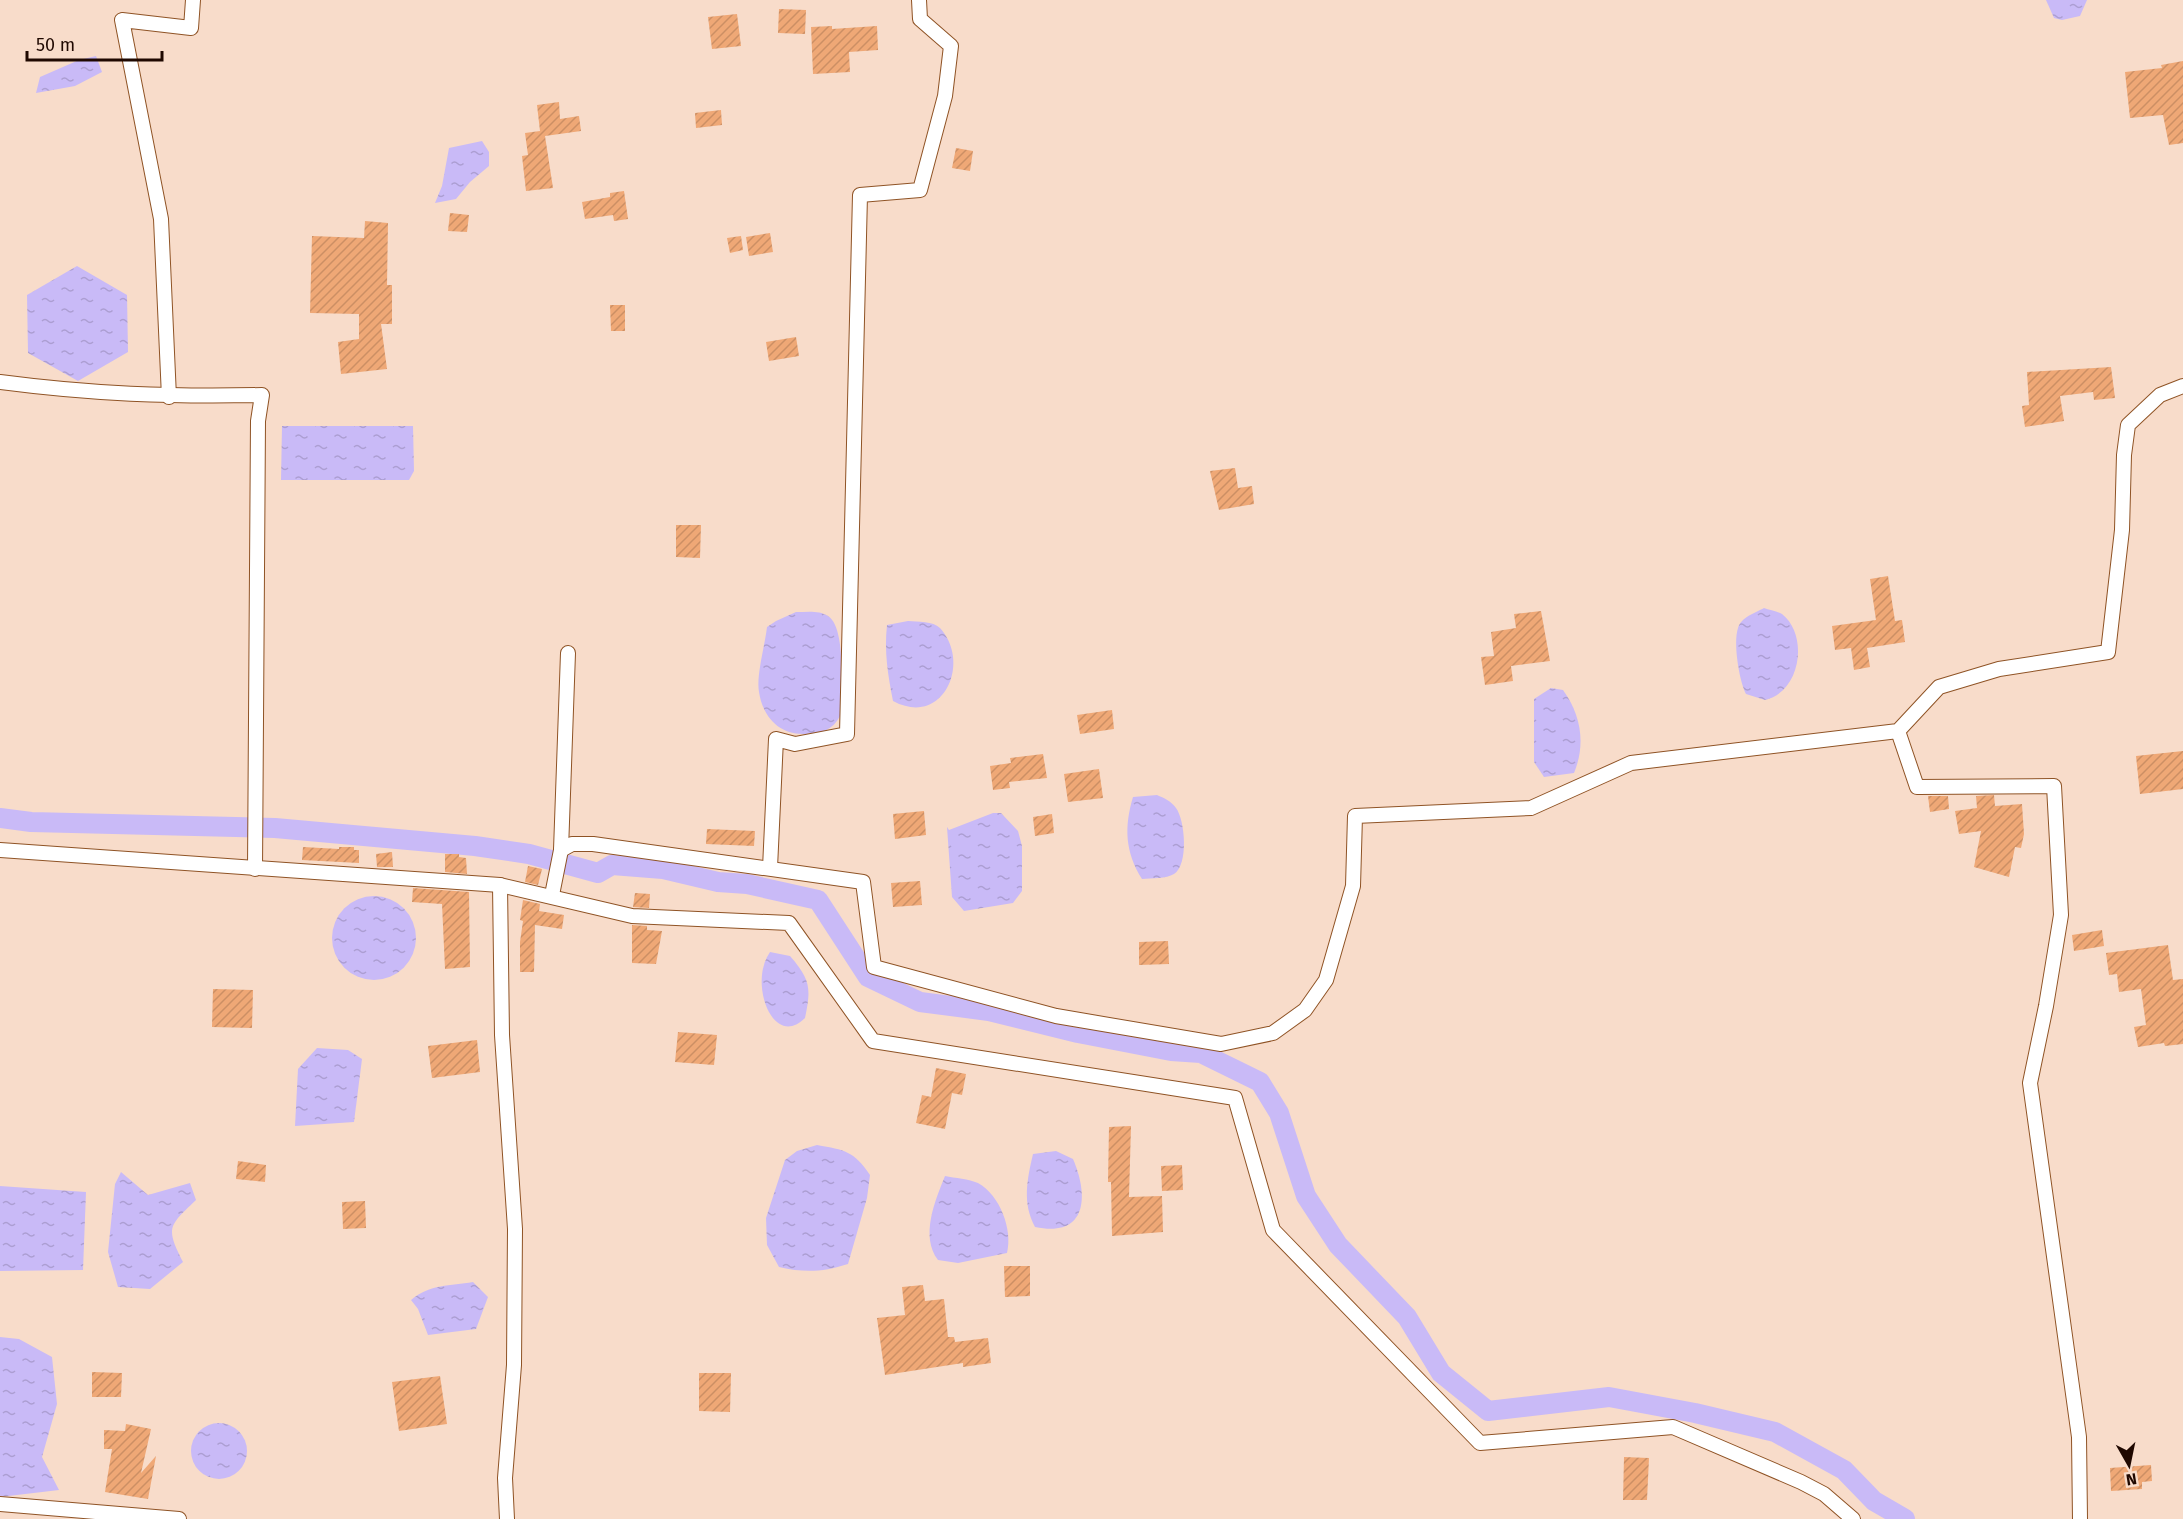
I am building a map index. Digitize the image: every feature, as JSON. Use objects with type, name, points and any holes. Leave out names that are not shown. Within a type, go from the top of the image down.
[{"type":"street","points":[[169,397],[161,219],[122,20],[191,28],[193,0]]},
{"type":"street","points":[[770,868],[776,740],[795,744],[847,734],[860,195],[920,190],[945,96],[951,46],[920,19],[919,0]]},
{"type":"street","points":[[0,382],[79,393],[169,397],[262,395],[258,421],[255,869]]},
{"type":"street","points":[[561,850],[572,844],[592,844],[863,882],[874,967],[1056,1016],[1221,1044],[1273,1033],[1305,1010],[1326,980],[1353,886],[1355,816],[1531,808],[1631,764],[1898,731],[1939,687],[1999,669],[2108,652],[2122,530],[2124,455],[2128,425],[2160,395],[2183,386]]},
{"type":"street","points":[[553,893],[561,850],[568,653]]},
{"type":"street","points":[[1898,731],[1917,787],[2054,786],[2061,915],[2030,1083],[2079,1437],[2080,1519]]},
{"type":"street","points":[[0,850],[500,885],[553,893],[632,916],[789,923],[873,1041],[1235,1098],[1273,1230],[1480,1443],[1673,1427],[1809,1486],[1824,1494],[1853,1519]]},
{"type":"street","points":[[500,885],[502,1035],[515,1229],[514,1365],[505,1478],[507,1519]]},
{"type":"street","points":[[0,1504],[178,1519]]},
{"type":"water","points":[[2046,0],[2087,0],[2080,16],[2062,20],[2054,18]]},
{"type":"water","points":[[96,56],[102,72],[75,86],[36,93],[40,77],[79,60]]},
{"type":"water","points":[[482,141],[489,152],[489,166],[470,182],[456,199],[435,203],[442,186],[449,148]]},
{"type":"water","points":[[77,266],[127,295],[128,352],[78,381],[28,353],[27,295]]},
{"type":"water","points":[[282,426],[413,426],[414,471],[409,480],[281,480]]},
{"type":"water","points":[[1764,608],[1782,614],[1790,623],[1796,635],[1798,648],[1797,662],[1787,686],[1777,695],[1765,700],[1746,694],[1736,652],[1740,624]]},
{"type":"water","points":[[796,612],[817,612],[828,616],[834,623],[838,634],[842,663],[840,716],[830,728],[816,733],[796,734],[774,723],[764,710],[759,692],[758,685],[767,627]]},
{"type":"water","points":[[908,621],[929,623],[940,628],[949,642],[953,658],[952,674],[947,688],[938,699],[926,706],[911,707],[893,701],[886,654],[887,625]]},
{"type":"water","points":[[1551,688],[1563,690],[1569,700],[1578,720],[1581,741],[1574,773],[1544,777],[1534,762],[1534,699]]},
{"type":"water","points":[[1157,795],[1172,803],[1179,814],[1182,822],[1184,852],[1179,869],[1171,876],[1142,879],[1129,849],[1128,819],[1133,797]]},
{"type":"water","points":[[993,813],[1001,813],[1018,831],[1022,846],[1022,891],[1013,903],[964,911],[952,897],[947,827],[949,830]]},
{"type":"water","points":[[374,896],[390,899],[404,908],[413,922],[416,938],[413,954],[404,968],[390,977],[374,980],[358,977],[344,968],[335,954],[332,938],[335,922],[344,908],[358,899]]},
{"type":"water","points":[[770,952],[790,956],[808,985],[805,1018],[793,1026],[783,1026],[767,1009],[762,980],[764,965]]},
{"type":"water","points":[[317,1048],[348,1050],[362,1059],[354,1122],[295,1126],[298,1069]]},
{"type":"water","points":[[817,1145],[835,1148],[854,1156],[870,1175],[867,1198],[848,1264],[814,1271],[779,1267],[767,1245],[766,1218],[785,1160],[797,1151]]},
{"type":"water","points":[[1056,1151],[1073,1159],[1081,1187],[1080,1211],[1074,1220],[1065,1226],[1052,1229],[1035,1227],[1027,1200],[1033,1154]]},
{"type":"water","points":[[121,1172],[148,1195],[190,1183],[196,1200],[175,1222],[173,1228],[174,1241],[183,1262],[150,1289],[118,1287],[108,1252],[115,1184]]},
{"type":"water","points":[[945,1176],[978,1183],[993,1196],[1006,1224],[1007,1253],[958,1263],[938,1260],[930,1240],[930,1229],[934,1207]]},
{"type":"water","points":[[0,1186],[86,1192],[83,1270],[0,1271]]},
{"type":"water","points":[[473,1282],[488,1297],[476,1329],[428,1335],[418,1309],[411,1300],[433,1288]]},
{"type":"water","points":[[0,1337],[19,1339],[52,1357],[57,1404],[42,1457],[59,1490],[0,1497]]},
{"type":"water","points":[[213,1423],[225,1423],[235,1427],[243,1435],[247,1451],[243,1467],[235,1475],[225,1479],[213,1479],[203,1475],[195,1467],[191,1457],[191,1445],[195,1435],[203,1427]]},
{"type":"building","points":[[779,9],[806,10],[805,34],[778,33]]},
{"type":"building","points":[[737,14],[741,46],[712,49],[708,17]]},
{"type":"building","points":[[832,26],[832,29],[877,26],[878,50],[849,52],[850,72],[813,74],[811,27]]},
{"type":"building","points":[[2183,61],[2183,143],[2169,145],[2163,115],[2130,118],[2125,72],[2162,68],[2161,65]]},
{"type":"building","points":[[559,102],[560,119],[579,116],[581,131],[545,136],[553,188],[526,191],[522,156],[528,155],[525,133],[540,131],[537,105]]},
{"type":"building","points":[[721,110],[722,125],[696,128],[695,113]]},
{"type":"building","points":[[956,148],[973,151],[970,171],[952,168]]},
{"type":"building","points":[[624,191],[628,219],[614,221],[613,215],[585,219],[582,202],[610,197],[610,193]]},
{"type":"building","points":[[450,213],[469,215],[467,232],[448,231]]},
{"type":"building","points":[[365,221],[388,223],[387,285],[392,285],[392,324],[381,324],[387,369],[341,374],[338,342],[359,339],[359,314],[310,313],[312,236],[364,238]]},
{"type":"building","points":[[770,233],[773,252],[749,256],[746,237]]},
{"type":"building","points":[[741,236],[743,250],[730,253],[727,238]]},
{"type":"building","points":[[610,305],[625,305],[625,331],[611,331]]},
{"type":"building","points":[[796,337],[799,356],[769,361],[766,342]]},
{"type":"building","points":[[2111,367],[2115,398],[2094,400],[2093,392],[2060,396],[2064,421],[2025,427],[2022,406],[2029,405],[2027,372]]},
{"type":"building","points":[[1235,468],[1238,488],[1252,486],[1254,504],[1219,510],[1210,471]]},
{"type":"building","points":[[676,525],[701,525],[700,558],[676,557]]},
{"type":"building","points":[[1888,576],[1895,621],[1902,620],[1905,642],[1867,648],[1870,667],[1854,670],[1851,648],[1835,650],[1832,626],[1876,620],[1870,579]]},
{"type":"building","points":[[1541,611],[1550,661],[1511,666],[1513,681],[1485,685],[1481,657],[1494,656],[1491,632],[1516,628],[1514,614]]},
{"type":"building","points":[[1112,710],[1114,729],[1080,734],[1077,715]]},
{"type":"building","points":[[2183,751],[2183,789],[2140,794],[2136,756]]},
{"type":"building","points":[[1043,754],[1047,778],[1009,782],[1010,788],[993,790],[990,766],[1011,763],[1010,758]]},
{"type":"building","points":[[1099,769],[1103,798],[1068,802],[1064,774]]},
{"type":"building","points":[[1994,795],[1995,806],[2022,804],[2024,834],[2021,848],[2015,847],[2009,877],[1974,867],[1981,831],[1959,834],[1955,811],[1977,808],[1976,796]]},
{"type":"building","points":[[1928,796],[1948,796],[1949,809],[1930,812]]},
{"type":"building","points":[[924,811],[926,835],[895,839],[893,814]]},
{"type":"building","points":[[1052,814],[1054,833],[1035,836],[1033,817]]},
{"type":"building","points":[[707,829],[755,831],[754,846],[706,844]]},
{"type":"building","points":[[303,847],[339,849],[339,847],[354,847],[354,850],[359,850],[359,863],[302,860]]},
{"type":"building","points":[[392,852],[393,867],[377,867],[376,854]]},
{"type":"building","points":[[445,854],[459,854],[459,857],[466,858],[467,874],[445,872]]},
{"type":"building","points":[[528,866],[542,869],[538,885],[525,882]]},
{"type":"building","points":[[920,881],[922,905],[893,907],[891,883]]},
{"type":"building","points":[[413,888],[469,892],[470,967],[445,969],[442,904],[412,902]]},
{"type":"building","points":[[635,893],[650,894],[649,908],[633,907]]},
{"type":"building","points":[[523,900],[540,904],[539,911],[564,915],[562,929],[535,925],[534,972],[520,972],[523,921],[520,920]]},
{"type":"building","points":[[632,925],[647,926],[647,930],[662,931],[656,964],[632,963]]},
{"type":"building","points":[[2102,930],[2104,946],[2074,951],[2072,935]]},
{"type":"building","points":[[1168,941],[1169,964],[1139,965],[1139,942]]},
{"type":"building","points":[[2168,945],[2173,980],[2183,979],[2183,1044],[2165,1046],[2164,1043],[2138,1047],[2134,1027],[2146,1025],[2141,989],[2119,992],[2117,974],[2109,975],[2106,953]]},
{"type":"building","points":[[213,989],[253,990],[252,1028],[212,1027]]},
{"type":"building","points":[[678,1032],[717,1035],[714,1065],[675,1062]]},
{"type":"building","points":[[477,1040],[480,1072],[432,1078],[428,1046]]},
{"type":"building","points":[[936,1068],[966,1074],[962,1095],[952,1093],[945,1129],[916,1123],[922,1095],[931,1097]]},
{"type":"building","points":[[1131,1126],[1129,1197],[1162,1196],[1163,1232],[1112,1236],[1111,1182],[1108,1182],[1109,1127]]},
{"type":"building","points":[[238,1161],[266,1165],[265,1182],[236,1179]]},
{"type":"building","points":[[1182,1165],[1183,1190],[1162,1191],[1161,1166]]},
{"type":"building","points":[[365,1201],[366,1228],[343,1229],[342,1202]]},
{"type":"building","points":[[1004,1266],[1030,1266],[1030,1296],[1005,1297]]},
{"type":"building","points":[[923,1285],[925,1301],[944,1299],[948,1337],[954,1337],[955,1342],[988,1338],[991,1363],[963,1367],[963,1363],[885,1375],[877,1318],[905,1315],[902,1287]]},
{"type":"building","points":[[92,1372],[122,1373],[121,1397],[92,1397]]},
{"type":"building","points":[[699,1373],[731,1373],[730,1412],[699,1411]]},
{"type":"building","points":[[440,1376],[447,1424],[399,1431],[392,1382]]},
{"type":"building","points":[[126,1424],[151,1429],[141,1473],[156,1456],[148,1499],[105,1492],[112,1449],[104,1449],[104,1430],[125,1431]]},
{"type":"building","points":[[1624,1457],[1649,1458],[1647,1500],[1623,1500]]},
{"type":"building","points":[[2151,1465],[2152,1481],[2142,1482],[2142,1489],[2111,1491],[2110,1468]]},
{"type":"waterway","points":[[0,818],[31,822],[275,828],[475,846],[529,854],[598,873],[612,865],[663,869],[718,882],[747,884],[818,900],[868,977],[920,1002],[989,1011],[1078,1033],[1171,1051],[1201,1053],[1260,1082],[1279,1113],[1306,1196],[1338,1245],[1407,1317],[1441,1373],[1488,1411],[1609,1397],[1695,1413],[1775,1432],[1844,1470],[1874,1501],[1905,1519]]}]
